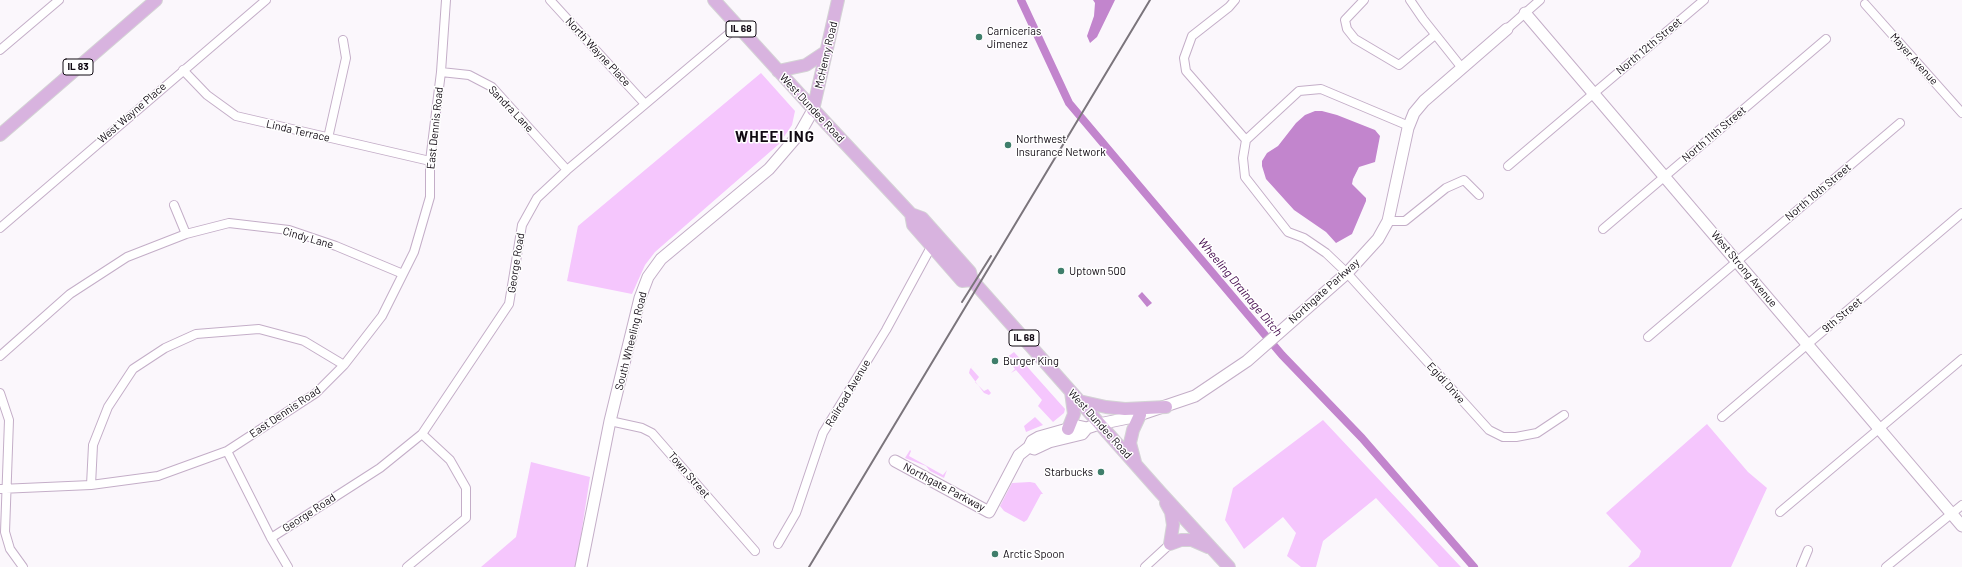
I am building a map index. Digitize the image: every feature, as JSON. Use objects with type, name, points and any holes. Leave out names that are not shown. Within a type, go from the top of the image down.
[{"type":"main road","name":"IL 83","points":[[0,135],[156,0]]},
{"type":"main road","name":"West Dundee Road","points":[[714,0],[813,110],[911,214],[922,218],[970,272],[972,280],[1099,424],[1229,567]]},
{"type":"main road","name":"McHenry Road","points":[[813,110],[838,0]]},
{"type":"main road","points":[[778,71],[794,69],[806,65],[827,51]]},
{"type":"main road","name":"West Dundee Road","points":[[911,214],[913,225],[962,281],[972,280]]},
{"type":"main road","points":[[1068,429],[1074,414],[1075,396],[1106,407],[1125,409],[1166,407]]},
{"type":"main road","points":[[1135,464],[1130,443],[1133,430],[1140,415]]},
{"type":"main road","points":[[1160,492],[1171,512],[1173,525],[1170,544],[1181,540],[1192,540],[1211,548]]},
{"type":"street","points":[[0,50],[59,0]]},
{"type":"street","name":"West Wayne Place","points":[[0,228],[266,0]]},
{"type":"street","name":"East Dennis Road","points":[[3,489],[91,485],[158,476],[227,451],[316,393],[344,365],[382,316],[414,252],[430,197],[430,161],[441,72],[446,0]]},
{"type":"street","name":"North Wayne Place","points":[[550,0],[645,104]]},
{"type":"street","points":[[1235,0],[1230,7],[1192,36],[1184,58],[1186,71],[1246,140],[1299,91],[1321,89],[1408,126]]},
{"type":"street","points":[[1364,0],[1346,20],[1347,29],[1355,39],[1399,65],[1435,35]]},
{"type":"street","points":[[1410,0],[1435,35],[1462,68]]},
{"type":"street","name":"Northgate Parkway","points":[[895,461],[989,512],[1019,456],[1029,447],[1032,441],[1039,437],[1078,426],[1087,428],[1166,407],[1204,391],[1247,361],[1347,273],[1378,239],[1388,221],[1408,126],[1414,113],[1424,101],[1540,0]]},
{"type":"street","name":"North 12th Street","points":[[1508,166],[1704,0]]},
{"type":"street","name":"Mayer Avenue","points":[[1865,4],[1962,113]]},
{"type":"street","name":"West Strong Avenue","points":[[1525,13],[1664,177],[1737,260],[1878,429],[1962,526]]},
{"type":"street","name":"George Road","points":[[270,538],[380,468],[422,434],[509,304],[522,225],[537,198],[567,170],[738,26]]},
{"type":"street","name":"North 11th Street","points":[[1603,229],[1826,39]]},
{"type":"street","points":[[328,138],[346,58],[343,40]]},
{"type":"street","name":"Linda Terrace","points":[[183,70],[207,95],[236,116],[430,161]]},
{"type":"street","name":"Sandra Lane","points":[[441,72],[469,75],[492,87],[567,170]]},
{"type":"street","name":"South Wheeling Road","points":[[582,567],[610,421],[640,298],[648,277],[661,259],[769,169],[800,133],[813,110]]},
{"type":"street","name":"North 10th Street","points":[[1648,337],[1900,123]]},
{"type":"street","name":"Egidi Drive","points":[[1246,140],[1243,158],[1245,177],[1270,211],[1288,232],[1304,238],[1326,253],[1347,273],[1489,430],[1503,437],[1516,437],[1537,433],[1564,415]]},
{"type":"street","points":[[1388,221],[1405,221],[1446,188],[1464,180],[1479,195]]},
{"type":"street","points":[[174,205],[186,234]]},
{"type":"street","name":"9th Street","points":[[1722,417],[1962,213]]},
{"type":"street","name":"Cindy Lane","points":[[0,356],[70,294],[127,257],[186,234],[229,223],[288,230],[336,246],[403,274]]},
{"type":"street","name":"Railroad Avenue","points":[[778,544],[796,513],[823,433],[886,330],[931,247]]},
{"type":"street","points":[[91,485],[93,445],[108,407],[133,369],[165,348],[196,334],[259,330],[304,341],[344,365]]},
{"type":"street","points":[[1780,512],[1962,359]]},
{"type":"street","points":[[0,393],[8,420],[3,489],[7,542],[14,556],[23,567]]},
{"type":"street","name":"Town Street","points":[[610,421],[642,428],[652,433],[659,439],[755,551]]},
{"type":"street","name":"Northgate Parkway","points":[[1029,447],[1034,449],[1049,442],[1082,434],[1087,428]]},
{"type":"street","points":[[406,567],[466,518],[466,488],[450,460],[422,434]]},
{"type":"street","points":[[227,451],[270,538],[288,567]]},
{"type":"street","points":[[1886,567],[1962,505]]},
{"type":"street","points":[[1145,567],[1170,544]]},
{"type":"street","points":[[1801,567],[1808,550]]},
{"type":"shaded area","points":[[1093,0],[1115,0],[1097,37],[1090,43],[1087,36],[1094,16],[1095,3]]},
{"type":"shaded area","points":[[761,73],[795,111],[792,125],[779,144],[655,252],[645,265],[632,294],[567,281],[578,226]]},
{"type":"shaded area","points":[[1315,111],[1322,111],[1337,115],[1375,130],[1380,136],[1375,162],[1359,167],[1353,179],[1352,184],[1366,198],[1366,201],[1352,234],[1336,243],[1326,232],[1294,210],[1266,179],[1262,166],[1262,161],[1267,153],[1278,146],[1296,123],[1305,115]]},
{"type":"shaded area","points":[[1142,292],[1152,303],[1147,307],[1138,296]]},
{"type":"shaded area","points":[[1014,352],[1065,409],[1064,413],[1053,422],[1038,406],[1042,400],[1016,370],[1011,373],[1015,369],[1006,358]]},
{"type":"shaded area","points":[[976,362],[971,368],[979,377],[975,382],[969,373],[970,369]]},
{"type":"shaded area","points":[[978,385],[984,391],[988,389],[991,393],[989,395],[984,393]]},
{"type":"shaded area","points":[[1035,417],[1043,425],[1026,432],[1024,426]]},
{"type":"shaded area","points":[[1323,420],[1461,567],[1439,567],[1376,498],[1323,541],[1316,567],[1301,567],[1287,556],[1296,533],[1283,517],[1244,549],[1225,520],[1233,488]]},
{"type":"shaded area","points":[[1707,424],[1748,472],[1767,488],[1731,567],[1628,567],[1639,557],[1641,551],[1606,513]]},
{"type":"shaded area","points":[[910,450],[909,456],[943,475],[947,470],[944,478],[930,471],[926,466],[905,458]]},
{"type":"shaded area","points":[[531,462],[590,477],[576,567],[481,567],[516,537]]},
{"type":"shaded area","points":[[1012,483],[1035,483],[1043,494],[1041,494],[1027,520],[1024,522],[1004,511],[1000,506]]},
{"type":"waterway","name":"Wheeling Drainage Ditch","points":[[1021,0],[1069,103],[1282,355],[1362,438],[1474,567]]},
{"type":"railway","points":[[809,567],[1150,0]]},
{"type":"railway","points":[[962,302],[991,256]]},
{"type":"place","name":"Carnicerias Jimenez","points":[[979,37]]},
{"type":"place","name":"Northwest Insurance Network","points":[[1008,145]]},
{"type":"place","name":"Uptown 500","points":[[1061,271]]},
{"type":"place","name":"Burger King","points":[[995,361]]},
{"type":"place","name":"Starbucks","points":[[1101,472]]},
{"type":"place","name":"Arctic Spoon","points":[[995,554]]},
{"type":"district","name":"WHEELING","points":[[775,137]]}]
